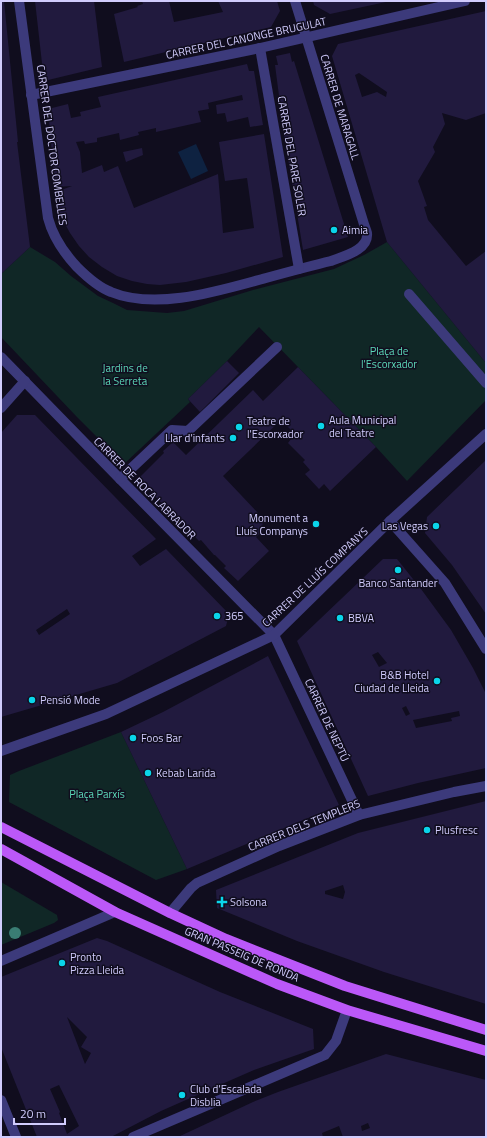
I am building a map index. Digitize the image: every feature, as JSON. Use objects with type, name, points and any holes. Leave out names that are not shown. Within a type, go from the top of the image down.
[{"type":"main road","name":"GRAN PASSEIG DE RONDA","points":[[1,827],[170,913],[226,939],[345,986],[486,1030]]},
{"type":"main road","name":"GRAN PASSEIG DE RONDA","points":[[1,849],[115,912],[278,984],[347,1010],[486,1051]]},
{"type":"street","name":"CARRER DEL DOCTOR COMBELLES","points":[[19,1],[48,218],[60,247],[88,277],[102,288],[119,295],[149,300],[184,298],[248,283],[331,261],[347,255],[363,246],[366,241],[367,234],[363,221]]},
{"type":"street","name":"CARRER DE MARAGALL","points":[[295,1],[363,221]]},
{"type":"street","name":"CARRER DEL CANONGE BRUGULAT","points":[[31,95],[260,48],[465,1]]},
{"type":"street","name":"CARRER DEL PARE SOLER","points":[[260,48],[299,269]]},
{"type":"street","points":[[409,294],[486,383]]},
{"type":"street","points":[[120,479],[172,430],[188,431],[277,346]]},
{"type":"street","name":"CARRER DE ROCA LABRADOR","points":[[1,357],[274,635]]},
{"type":"street","points":[[1,408],[25,382]]},
{"type":"street","name":"CARRER DE LLUÍS COMPANYS","points":[[1,751],[106,714],[274,635],[390,522],[486,434]]},
{"type":"street","points":[[390,522],[445,584],[486,649]]},
{"type":"street","name":"CARRER DE NEPTÚ","points":[[274,635],[359,815]]},
{"type":"street","name":"CARRER DELS TEMPLERS","points":[[170,913],[197,883],[279,846],[359,815],[454,792],[486,786]]},
{"type":"street","points":[[1,961],[115,912]]},
{"type":"street","points":[[133,1137],[325,1056],[336,1041],[347,1010]]},
{"type":"street","points":[[1,1100],[16,1137]]},
{"type":"green space","points":[[387,242],[486,363],[486,400],[407,481],[376,447],[259,327],[188,399],[190,402],[124,464],[1,337],[1,274],[30,247],[55,262],[98,296],[127,310],[167,313],[184,311],[253,290],[334,269]]},
{"type":"green space","name":"Plaça Parxís","points":[[121,732],[187,869],[156,880],[9,802],[10,775]]},
{"type":"green space","points":[[1,882],[57,915],[58,920],[1,945]]},
{"type":"water","points":[[196,144],[208,171],[191,179],[178,152]]},
{"type":"building","points":[[1,1],[4,1],[17,142],[30,247],[1,274]]},
{"type":"building","points":[[35,1],[94,1],[102,67],[44,81]]},
{"type":"building","points":[[142,1],[169,1],[174,22],[223,12],[218,1],[277,1],[280,11],[271,27],[124,62],[114,14],[138,7],[137,6],[143,4]]},
{"type":"building","points":[[313,1],[386,2],[330,14],[314,5]]},
{"type":"building","points":[[486,11],[486,113],[466,120],[442,113],[445,124],[433,147],[435,152],[418,181],[427,206],[424,207],[428,220],[466,266],[486,251],[486,363],[387,242],[332,56],[338,44]],"holes":[[[359,73],[387,92],[386,97],[377,92],[362,97],[355,75]]]},
{"type":"building","points":[[290,53],[292,62],[294,61],[348,237],[303,250],[284,134],[275,65],[278,65],[276,56]]},
{"type":"building","points":[[247,64],[249,71],[254,71],[263,125],[250,127],[248,117],[227,122],[225,113],[217,114],[216,105],[243,100],[242,95],[208,103],[209,109],[198,111],[201,122],[156,132],[156,128],[138,132],[139,135],[120,140],[119,133],[97,138],[97,142],[85,144],[84,141],[76,142],[80,152],[82,173],[102,165],[104,172],[118,166],[134,208],[218,174],[223,233],[254,228],[247,178],[225,181],[219,142],[264,134],[283,257],[226,273],[186,282],[160,285],[132,281],[117,276],[102,267],[89,257],[79,246],[70,233],[57,206],[56,192],[72,186],[55,187],[48,109],[68,104],[71,118],[81,116],[80,112],[101,107],[98,97]]},
{"type":"building","points":[[142,148],[143,155],[126,162],[123,152]]},
{"type":"building","points":[[227,361],[239,373],[200,412],[188,399]]},
{"type":"building","points":[[298,367],[376,447],[330,491],[324,484],[319,489],[305,474],[310,470],[303,462],[305,460],[288,443],[291,439],[287,435],[292,431],[281,420],[223,476],[258,513],[256,515],[263,524],[260,527],[263,530],[256,537],[269,551],[238,581],[224,568],[226,566],[201,540],[199,541],[138,479],[173,442],[186,455],[253,390],[263,401]]},
{"type":"building","points":[[17,415],[35,415],[156,539],[132,556],[140,566],[166,549],[229,614],[226,626],[117,683],[1,717],[1,433]],"holes":[[[67,609],[70,614],[39,635],[36,630]]]},
{"type":"building","points":[[486,460],[486,614],[452,565],[425,533],[427,517]]},
{"type":"building","points":[[383,559],[397,559],[451,630],[486,694],[486,768],[368,796],[297,641]],"holes":[[[378,652],[387,663],[379,667],[372,655]],[[406,706],[410,714],[406,716],[402,708]],[[459,711],[460,716],[451,718],[452,721],[416,728],[413,720]]]},
{"type":"building","points":[[268,656],[339,805],[187,869],[121,732],[163,712]]},
{"type":"building","points":[[486,801],[486,1004],[384,972],[297,941],[217,908],[216,890],[358,833]],"holes":[[[343,885],[345,892],[343,899],[325,894],[325,891]]]},
{"type":"building","points":[[97,938],[107,941],[220,992],[313,1029],[314,1049],[254,1070],[161,1111],[111,1137],[37,1137],[1,1047],[1,977]],"holes":[[[67,1017],[87,1037],[81,1047],[91,1053],[85,1064]],[[59,1085],[79,1126],[67,1134],[59,1113],[60,1112],[50,1089]]]},
{"type":"building","points":[[386,1054],[486,1080],[486,1137],[343,1137],[339,1126],[322,1133],[323,1137],[178,1137],[278,1092]],"holes":[[[368,1123],[370,1128],[362,1131],[361,1126]]]},
{"type":"place","name":"Aimia","points":[[334,230]]},
{"type":"place","name":"Aula Municipal del Teatre","points":[[321,426]]},
{"type":"place","name":"Teatre de l'Escorxador","points":[[239,427]]},
{"type":"place","name":"Llar d'infants","points":[[233,438]]},
{"type":"place","name":"Monument a Lluís Companys","points":[[316,524]]},
{"type":"place","name":"Las Vegas","points":[[436,526]]},
{"type":"place","name":"Banco Santander","points":[[398,570]]},
{"type":"place","name":"365","points":[[217,616]]},
{"type":"place","name":"BBVA","points":[[340,618]]},
{"type":"place","name":"B&B Hotel Ciudad de Lleida","points":[[437,681]]},
{"type":"place","name":"Pensió Mode","points":[[32,700]]},
{"type":"place","name":"Foos Bar","points":[[133,738]]},
{"type":"place","name":"Kebab Larida","points":[[148,773]]},
{"type":"place","name":"Plusfresc","points":[[427,830]]},
{"type":"place","name":"Solsona","points":[[222,902]]},
{"type":"place","name":"Pronto Pizza Lleida","points":[[62,963]]},
{"type":"place","name":"Club d'Escalada Disblia","points":[[182,1095]]},
{"type":"park label","name":"Plaça de l'Escorxador","points":[[389,357]]},
{"type":"park label","name":"Jardins de la Serreta","points":[[125,374]]}]
